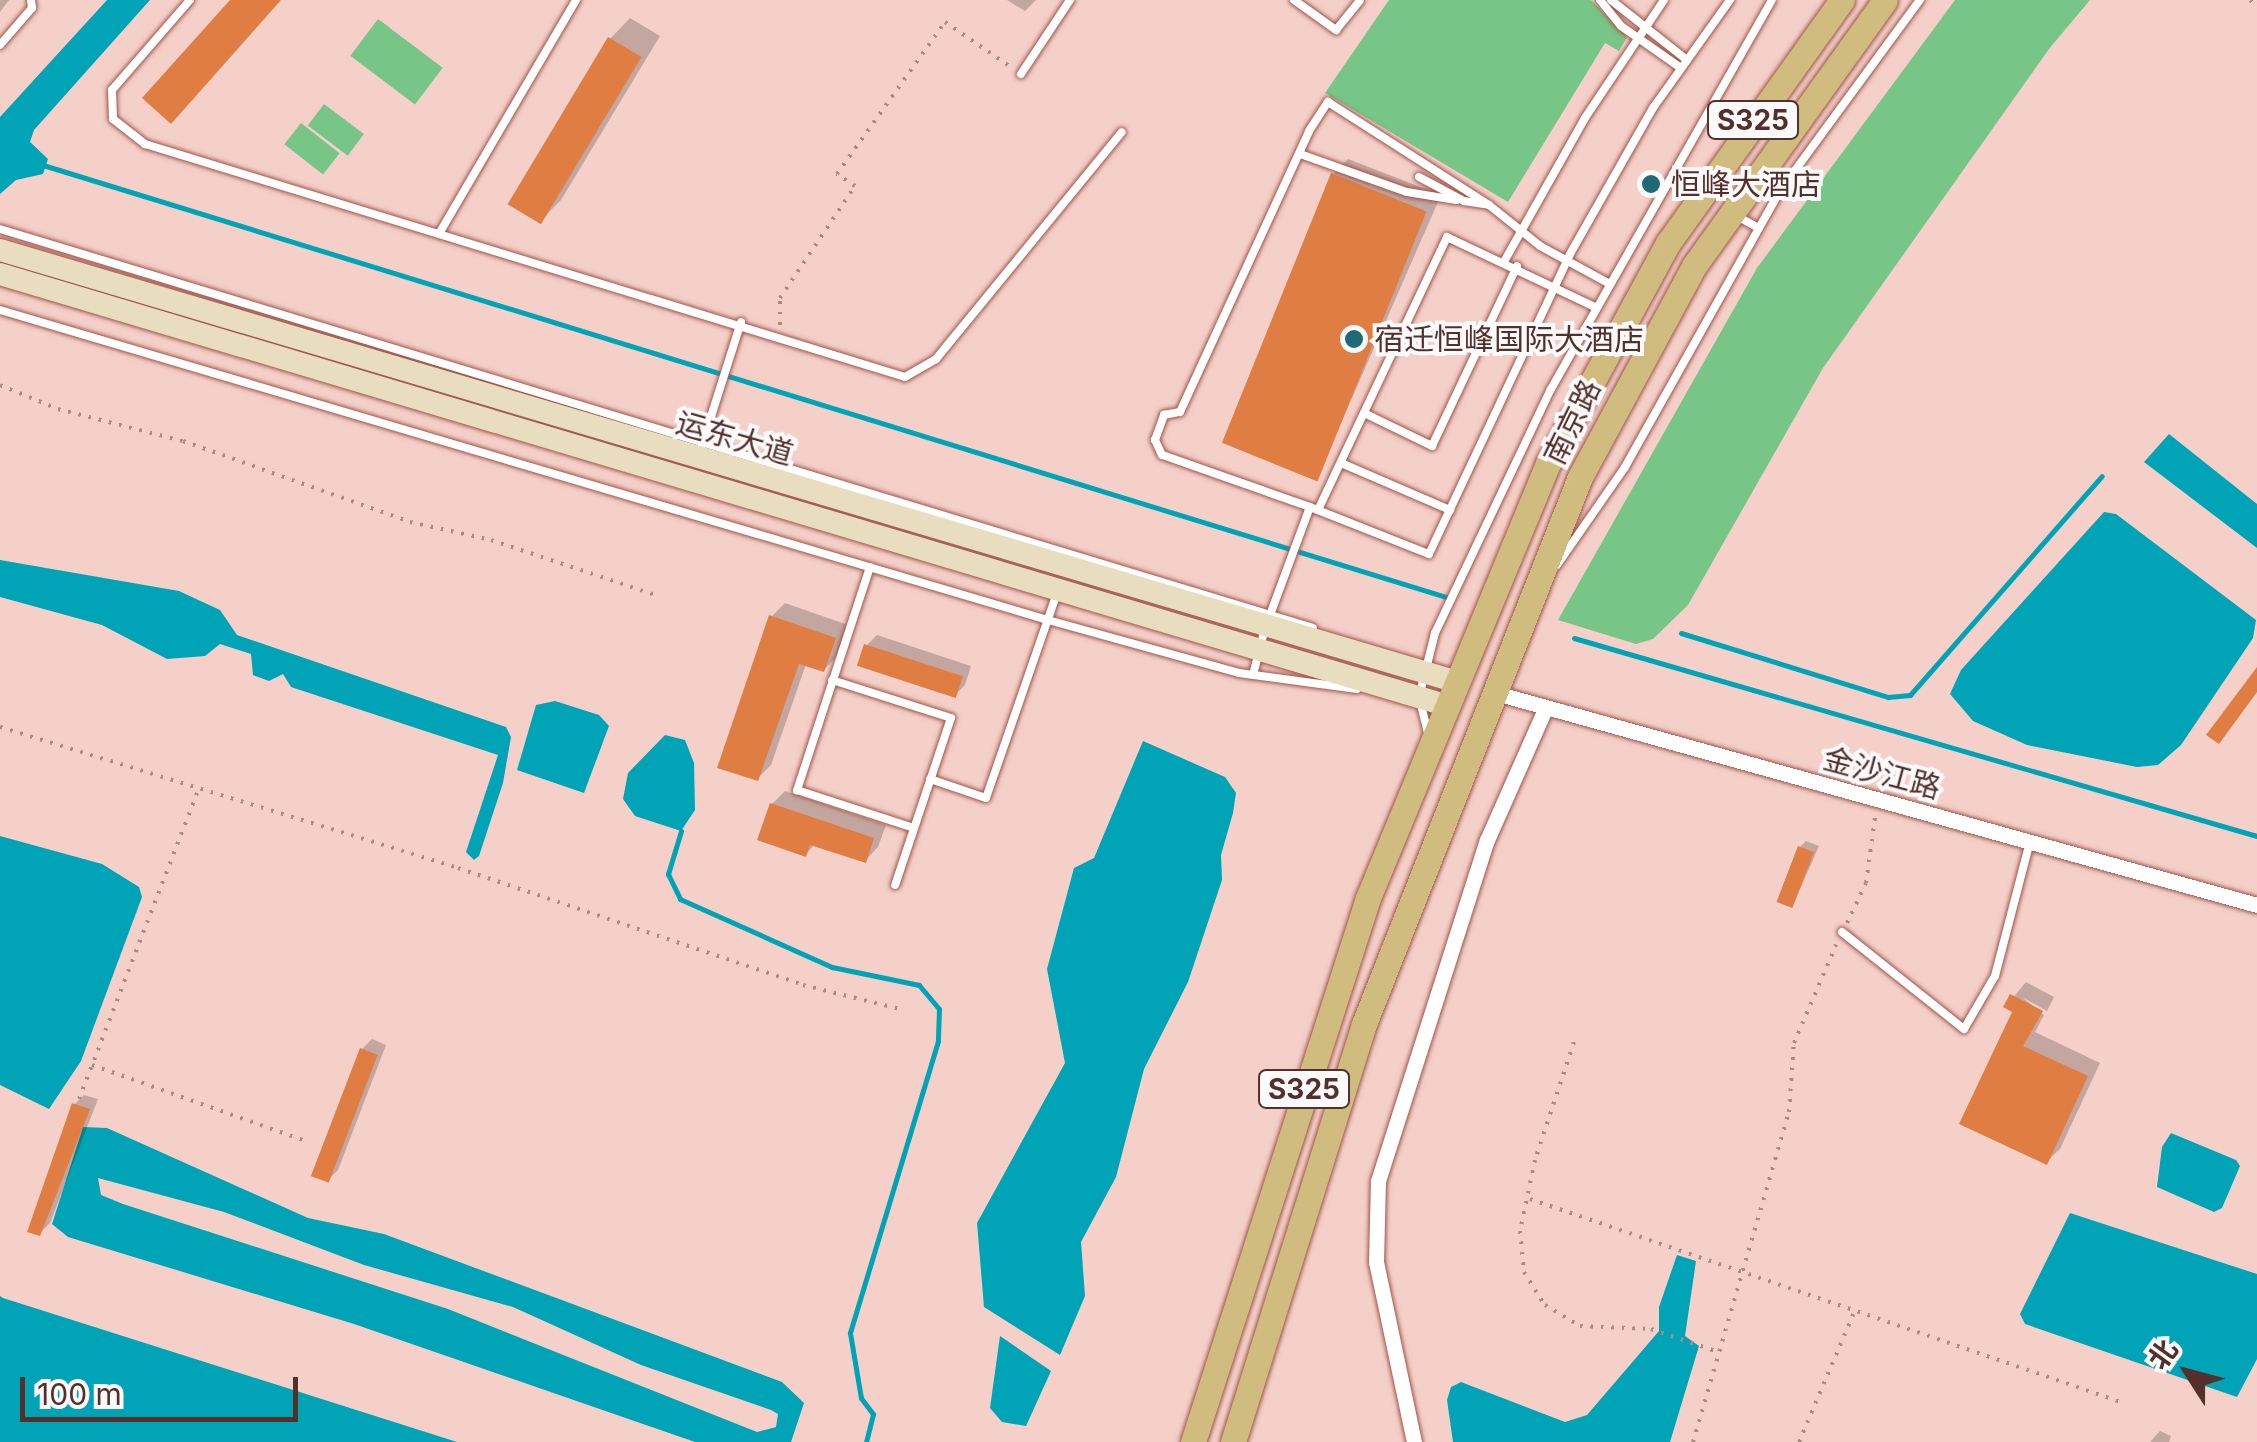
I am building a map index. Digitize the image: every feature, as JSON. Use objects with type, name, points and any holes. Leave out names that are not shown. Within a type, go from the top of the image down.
[{"type":"main road","name":"南京路","points":[[1430,742],[1548,464],[1614,333],[1668,243],[1842,0]]},
{"type":"main road","name":"南京路","points":[[1234,1442],[1364,1024],[1468,750],[1580,477],[1646,347],[1731,213],[1885,0]]},
{"type":"main road","name":"运东大道","points":[[5,252],[1062,578],[1269,619],[1424,672],[1450,693]]},
{"type":"main road","name":"运东大道","points":[[5,252],[700,449],[1258,649],[1419,697],[1450,693]]},
{"type":"main road","name":"S325","points":[[1193,1442],[1324,1025],[1430,742]]},
{"type":"street","name":"金沙江路","points":[[1492,692],[2257,905]]},
{"type":"street","points":[[1414,1442],[1376,1262],[1378,1181],[1487,840],[1545,709]]},
{"type":"lane","points":[[0,45],[32,8],[31,0]]},
{"type":"lane","points":[[190,0],[112,90],[107,106],[126,134],[916,376],[936,359],[1122,132]]},
{"type":"lane","points":[[440,232],[576,0]]},
{"type":"lane","points":[[1021,74],[1070,0]]},
{"type":"lane","points":[[1294,0],[1336,30],[1360,0]]},
{"type":"lane","points":[[1600,0],[1684,64]]},
{"type":"lane","points":[[1611,0],[1640,34]]},
{"type":"lane","points":[[1505,260],[1664,0]]},
{"type":"lane","points":[[1608,283],[1566,261],[1489,205],[1328,102],[1302,144],[1303,155],[1274,200],[1180,412],[1164,415],[1155,440],[1162,455],[1314,508],[1429,554],[1566,261],[1684,64],[1730,0]]},
{"type":"lane","points":[[1430,742],[1419,697],[1435,633],[1595,306],[1772,0]]},
{"type":"lane","points":[[1526,610],[1624,467],[1758,228],[1818,134],[1920,0]]},
{"type":"lane","points":[[1303,155],[1407,192],[1489,205]]},
{"type":"lane","points":[[1418,177],[1464,201]]},
{"type":"lane","points":[[1731,213],[1758,228]]},
{"type":"lane","points":[[0,229],[5,252]]},
{"type":"lane","points":[[1253,675],[1258,649],[1302,528],[1340,463],[1442,243],[1456,236],[1595,306]]},
{"type":"lane","points":[[1364,413],[1432,446],[1517,266]]},
{"type":"lane","points":[[0,310],[1048,620],[1253,675],[1419,697]]},
{"type":"lane","points":[[741,322],[700,449],[1269,619]]},
{"type":"lane","points":[[1340,463],[1450,510]]},
{"type":"lane","points":[[870,566],[797,790],[914,828]]},
{"type":"lane","points":[[930,779],[986,798],[1062,578]]},
{"type":"lane","points":[[832,680],[951,718],[895,885]]},
{"type":"lane","points":[[1842,932],[1964,1029],[1995,976],[2030,842]]},
{"type":"path","points":[[2250,0],[2257,5]]},
{"type":"path","points":[[780,335],[780,298],[855,186],[837,174],[944,22],[1021,74]]},
{"type":"path","points":[[0,384],[58,409],[182,441],[410,522],[491,540],[658,596]]},
{"type":"path","points":[[0,727],[803,986],[904,1010]]},
{"type":"path","points":[[79,1099],[199,789]]},
{"type":"path","points":[[1694,1442],[1790,1112],[1794,1043],[1805,1005],[1866,882],[1877,800]]},
{"type":"path","points":[[1574,1042],[1535,1160],[1518,1252],[1545,1305],[1580,1326],[1651,1329],[1718,1352]]},
{"type":"path","points":[[92,1065],[306,1141]]},
{"type":"path","points":[[1530,1199],[2121,1402]]},
{"type":"path","points":[[1800,1442],[1855,1310]]},
{"type":"green space","points":[[1389,0],[1591,0],[1627,37],[1619,51],[1605,43],[1508,202],[1325,93]]},
{"type":"green space","points":[[1955,0],[2090,0],[2049,49],[1823,368],[1688,605],[1653,639],[1636,644],[1558,620],[1757,268]]},
{"type":"green space","points":[[378,19],[443,68],[415,104],[350,56]]},
{"type":"green space","points":[[324,104],[364,134],[348,156],[308,126]]},
{"type":"green space","points":[[301,123],[340,153],[323,174],[284,144]]},
{"type":"water","points":[[107,0],[150,0],[34,130],[30,142],[48,159],[43,174],[16,180],[0,194],[0,117]]},
{"type":"water","points":[[2169,434],[2257,504],[2257,548],[2144,462]]},
{"type":"water","points":[[2104,512],[2116,514],[2256,620],[2253,638],[2181,745],[2158,765],[2137,767],[2027,745],[1973,721],[1950,694],[1961,670]]},
{"type":"water","points":[[0,560],[179,591],[220,610],[237,635],[506,727],[511,737],[503,783],[479,856],[474,860],[466,852],[498,755],[291,687],[283,674],[269,681],[253,675],[251,654],[220,644],[205,656],[167,659],[102,625],[0,597]]},
{"type":"water","points":[[555,701],[599,715],[609,726],[584,793],[517,770],[536,705]]},
{"type":"water","points":[[665,735],[685,740],[694,763],[695,810],[681,831],[635,816],[623,799],[628,773]]},
{"type":"water","points":[[1143,741],[1225,777],[1236,793],[1221,855],[1222,880],[1188,982],[1144,1069],[1116,1177],[1081,1242],[1085,1296],[1060,1355],[984,1307],[977,1223],[1065,1063],[1047,969],[1074,868],[1094,858]]},
{"type":"water","points":[[0,836],[102,864],[139,887],[142,897],[81,1061],[49,1109],[0,1085]]},
{"type":"water","points":[[83,1127],[107,1128],[308,1218],[384,1234],[782,1382],[804,1403],[791,1442],[695,1442],[354,1324],[68,1237],[52,1224]],"holes":[[[98,1178],[224,1212],[364,1265],[513,1307],[641,1365],[771,1410],[778,1414],[776,1427],[757,1432],[448,1309],[123,1204],[101,1195]]]},
{"type":"water","points":[[2171,1133],[2236,1160],[2240,1166],[2222,1208],[2214,1212],[2157,1187],[2162,1147]]},
{"type":"water","points":[[2070,1213],[2257,1274],[2257,1359],[2237,1397],[2025,1324],[2020,1314]]},
{"type":"water","points":[[1677,1255],[1696,1261],[1685,1336],[1699,1346],[1670,1442],[1453,1442],[1447,1400],[1451,1387],[1461,1382],[1565,1422],[1587,1415],[1659,1331],[1659,1307]]},
{"type":"water","points":[[0,1296],[3,1298],[457,1442],[0,1442]]},
{"type":"water","points":[[1000,1336],[1051,1371],[1026,1426],[1002,1422],[990,1408]]},
{"type":"building","points":[[230,0],[281,0],[171,124],[142,98]]},
{"type":"building","points":[[608,37],[641,57],[541,224],[508,204]]},
{"type":"building","points":[[1331,173],[1426,212],[1317,481],[1222,443]]},
{"type":"building","points":[[769,615],[836,638],[824,672],[799,664],[758,781],[717,768]]},
{"type":"building","points":[[864,644],[963,676],[956,698],[857,666]]},
{"type":"building","points":[[2257,667],[2257,692],[2219,744],[2206,735]]},
{"type":"building","points":[[770,803],[874,838],[866,863],[810,845],[806,857],[757,840]]},
{"type":"building","points":[[1798,846],[1814,852],[1792,908],[1776,902]]},
{"type":"building","points":[[2010,994],[2043,1011],[2023,1046],[2088,1076],[2047,1165],[1959,1124],[2012,1012],[2003,1007]]},
{"type":"building","points":[[360,1048],[378,1055],[329,1183],[311,1176]]},
{"type":"building","points":[[72,1103],[90,1109],[40,1236],[27,1232]]},
{"type":"waterway","points":[[43,165],[1450,598]]},
{"type":"waterway","points":[[1681,633],[1888,697],[1910,695],[2102,476]]},
{"type":"waterway","points":[[1574,638],[2257,836]]},
{"type":"waterway","points":[[681,831],[668,874],[680,899],[832,967],[919,985],[939,1009],[938,1041],[850,1333],[861,1398],[873,1414],[866,1442]]},
{"type":"place","name":"恒峰大酒店","points":[[1651,184]]},
{"type":"place","name":"宿迁恒峰国际大酒店","points":[[1354,339]]}]
